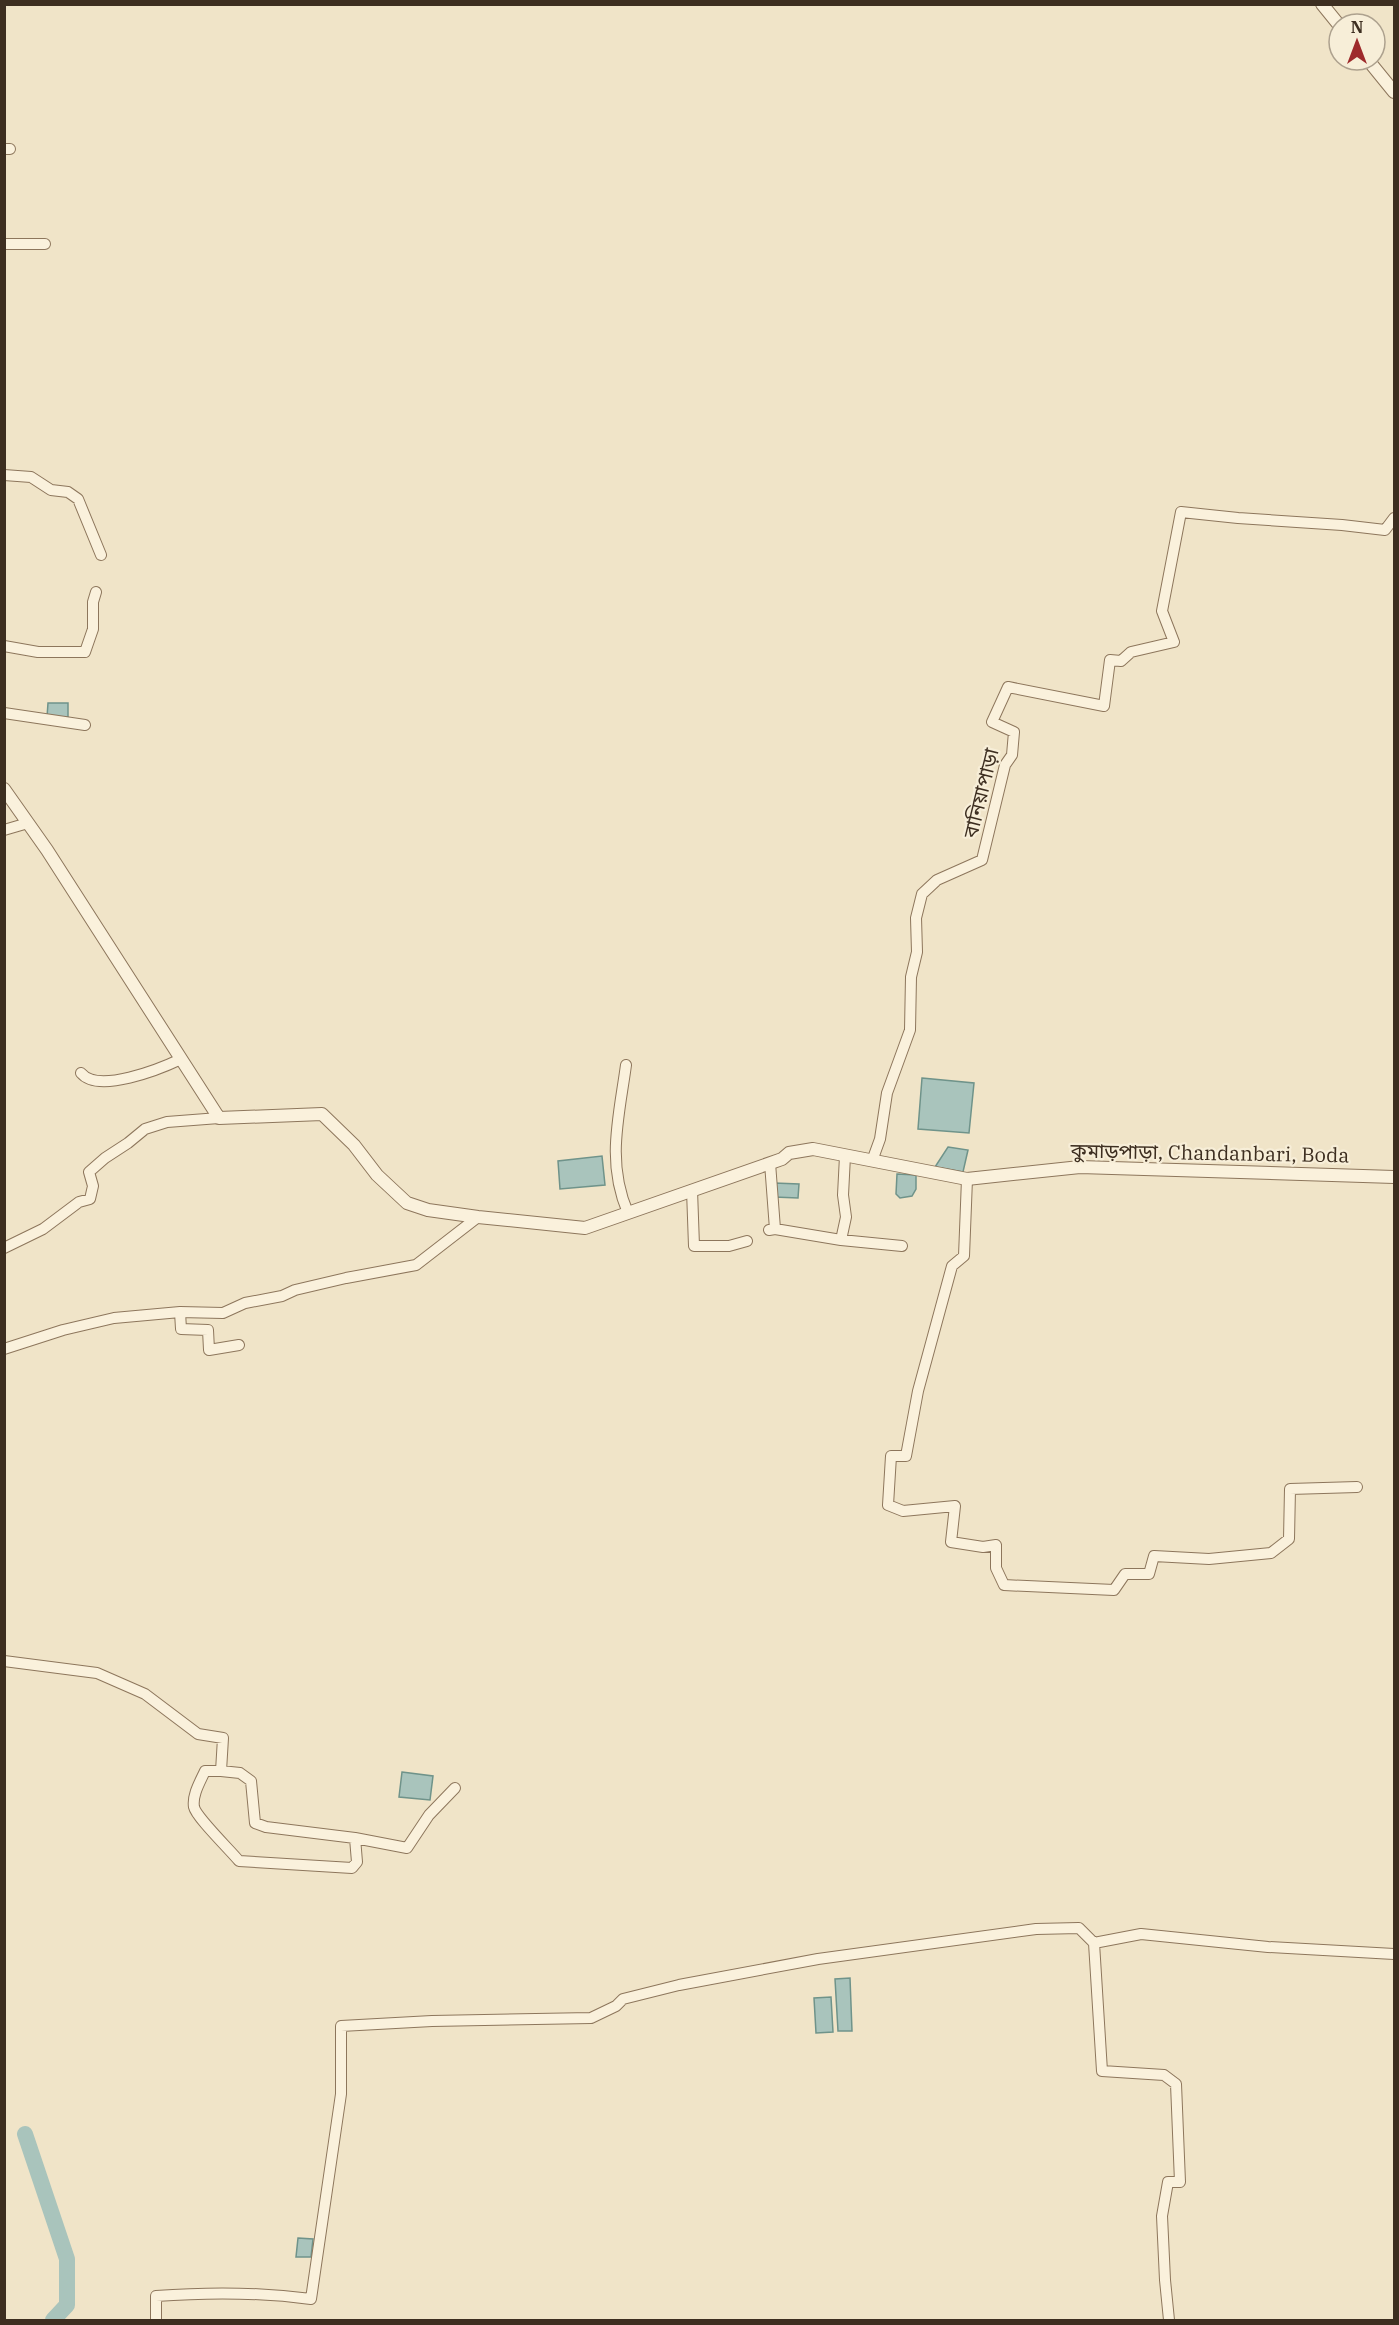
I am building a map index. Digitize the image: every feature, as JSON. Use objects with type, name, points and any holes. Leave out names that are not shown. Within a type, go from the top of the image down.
[{"type":"street","points":[[1378,72],[1395,92]]},
{"type":"street","points":[[4,244],[45,244]]},
{"type":"street","points":[[4,474],[31,477],[51,490],[68,492],[78,499],[101,555]]},
{"type":"street","name":"বানিয়াপাড়া","points":[[872,1161],[880,1139],[887,1093],[910,1030],[911,977],[917,952],[916,918],[922,894],[937,880],[982,860],[1005,765],[1012,755],[1014,732],[992,722],[1008,687],[1104,706],[1110,660],[1121,661],[1131,652],[1174,642],[1162,611],[1181,512],[1385,530],[1395,518]]},
{"type":"street","points":[[4,646],[38,652],[85,652],[93,629],[93,602],[96,592]]},
{"type":"street","points":[[4,713],[52,722],[85,725]]},
{"type":"street","points":[[4,789],[219,1118],[167,1122],[145,1129],[89,1172],[93,1186],[90,1199],[79,1202],[43,1229],[4,1248]]},
{"type":"street","points":[[4,830],[28,823]]},
{"type":"street","points":[[81,1073],[86,1079],[100,1083],[160,1069],[181,1059]]},
{"type":"street","points":[[626,1065],[614,1148],[617,1184],[628,1213]]},
{"type":"street","name":"কুমাড়পাড়া, Chandanbari, Boda","points":[[219,1118],[321,1114],[351,1142],[377,1175],[407,1203],[428,1210],[585,1228],[782,1159],[789,1153],[813,1149],[967,1179],[1080,1167],[1395,1177]]},
{"type":"street","points":[[841,1240],[846,1217],[843,1195],[845,1156]]},
{"type":"street","points":[[770,1163],[772,1229],[841,1240],[902,1246]]},
{"type":"street","points":[[967,1179],[964,1256],[952,1266],[918,1391],[906,1456],[891,1456],[888,1505],[903,1511],[955,1506],[951,1542],[983,1547],[996,1545],[996,1568],[1004,1585],[1114,1590],[1125,1574],[1149,1574],[1154,1556],[1209,1559],[1271,1553],[1289,1539],[1290,1489],[1358,1487]]},
{"type":"street","points":[[692,1191],[694,1246],[729,1246],[747,1241]]},
{"type":"street","points":[[4,1349],[63,1330],[114,1318],[180,1312],[223,1313],[245,1303],[282,1296],[295,1290],[346,1278],[416,1266],[478,1217]]},
{"type":"street","points":[[180,1312],[181,1329],[208,1330],[209,1350],[239,1345]]},
{"type":"street","points":[[4,1661],[97,1673],[146,1694],[198,1734],[223,1738],[221,1771]]},
{"type":"street","points":[[355,1838],[357,1862],[352,1868],[239,1861],[199,1817],[194,1807],[196,1790],[205,1771],[240,1773],[251,1780],[255,1823],[266,1827],[355,1838],[407,1848],[429,1815],[455,1788]]},
{"type":"street","points":[[156,2320],[156,2296],[208,2292],[266,2293],[311,2298],[341,2094],[341,2026],[432,2021],[591,2018],[616,2006],[623,1999],[679,1985],[818,1959],[1036,1929],[1079,1928],[1094,1943],[1102,2071],[1164,2075],[1176,2084],[1180,2182],[1168,2182],[1162,2216],[1169,2320]]},
{"type":"street","points":[[1094,1943],[1141,1934],[1268,1947],[1395,1954]]},
{"type":"water","points":[[48,703],[68,703],[68,717],[47,717]]},
{"type":"water","points":[[922,1078],[974,1083],[969,1133],[918,1129]]},
{"type":"water","points":[[948,1147],[968,1150],[963,1172],[935,1167]]},
{"type":"water","points":[[602,1156],[605,1185],[560,1189],[558,1161]]},
{"type":"water","points":[[897,1174],[916,1175],[916,1189],[912,1196],[900,1198],[896,1194]]},
{"type":"water","points":[[774,1183],[799,1184],[798,1198],[774,1197]]},
{"type":"water","points":[[402,1772],[433,1776],[430,1800],[399,1797]]},
{"type":"water","points":[[850,1978],[852,2031],[838,2031],[835,1979]]},
{"type":"water","points":[[831,1997],[833,2032],[816,2033],[814,1998]]},
{"type":"water","points":[[298,2238],[313,2239],[311,2257],[296,2257]]},
{"type":"waterway","points":[[25,2134],[67,2259],[67,2305],[53,2320]]}]
